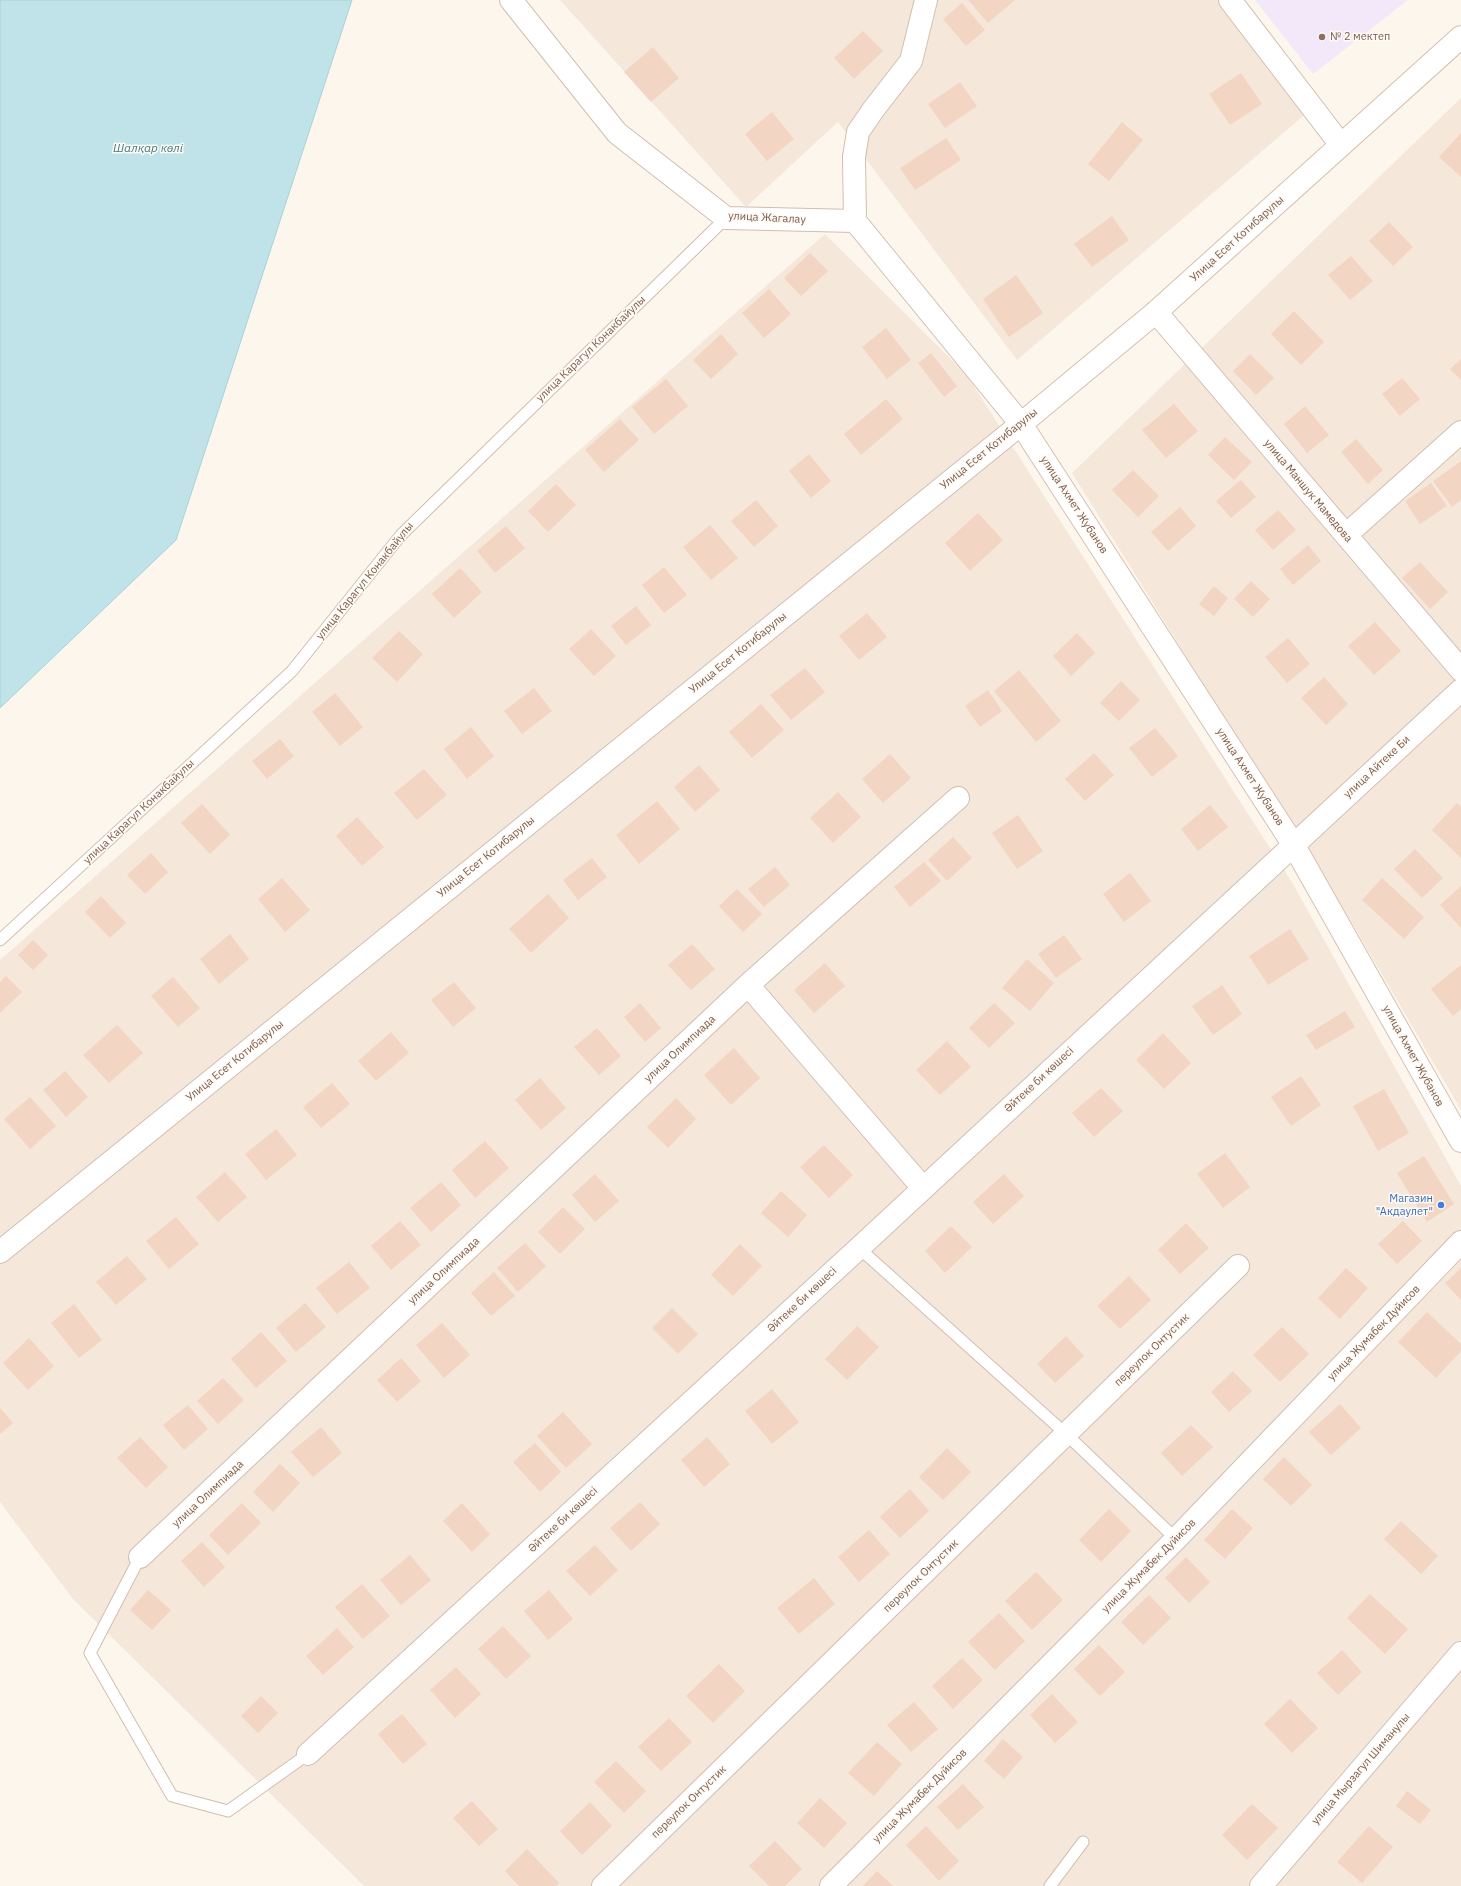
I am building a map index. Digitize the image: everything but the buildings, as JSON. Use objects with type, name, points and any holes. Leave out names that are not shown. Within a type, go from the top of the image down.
[{"type":"street","name":"улица Жагалау","points":[[511,0],[617,133],[726,218],[855,221]]},
{"type":"street","points":[[926,0],[911,61],[858,132],[854,157],[855,221],[1021,424]]},
{"type":"street","points":[[1230,0],[1341,145]]},
{"type":"street","name":"Улица Есет Котибарулы","points":[[0,1252],[1021,424],[1156,312],[1461,37]]},
{"type":"street","name":"улица Маншук Мамедова","points":[[1156,312],[1461,670]]},
{"type":"street","name":"улица Ахмет Жубанов","points":[[1021,424],[1293,844],[1461,1141]]},
{"type":"street","points":[[1346,535],[1461,432]]},
{"type":"street","name":"улица Айтеке Би","points":[[1293,844],[1461,690]]},
{"type":"street","name":"улица Олимпиада","points":[[140,1558],[748,985],[958,798]]},
{"type":"street","name":"Әйтеке би көшесі","points":[[308,1754],[859,1248],[1293,844]]},
{"type":"street","points":[[748,985],[923,1188]]},
{"type":"street","name":"улица Жумабек Дуйисов","points":[[831,1886],[1176,1539],[1461,1242]]},
{"type":"street","name":"переулок Онтустик","points":[[603,1886],[1238,1266]]},
{"type":"street","name":"улица Мырзагул Шиманулы","points":[[1261,1886],[1461,1653]]},
{"type":"lane","name":"улица Карагул Конакбайулы","points":[[0,940],[292,671],[401,534],[726,218]]},
{"type":"lane","points":[[859,1248],[1066,1434],[1176,1539]]},
{"type":"lane","points":[[140,1558],[90,1653],[172,1796],[228,1811],[308,1754]]},
{"type":"lane","points":[[1050,1886],[1082,1842]]},
{"type":"shaded area","points":[[560,0],[1221,0],[1308,112],[1017,360],[838,122],[746,207]]},
{"type":"shaded area","name":"№ 2 мектеп","points":[[1255,0],[1408,0],[1313,74]]},
{"type":"shaded area","points":[[1461,98],[1461,1110],[1355,928],[1072,473]]},
{"type":"shaded area","points":[[825,234],[966,374],[1293,884],[1461,1186],[1461,1886],[364,1886],[73,1599],[0,1502],[0,960]]},
{"type":"water","name":"Шалқар көлі","points":[[0,0],[352,0],[176,540],[0,708]]},
{"type":"place","name":"№ 2 мектеп","points":[[1322,37]]},
{"type":"place","name":"Магазин \"Акдаулет\"","points":[[1441,1205]]}]
